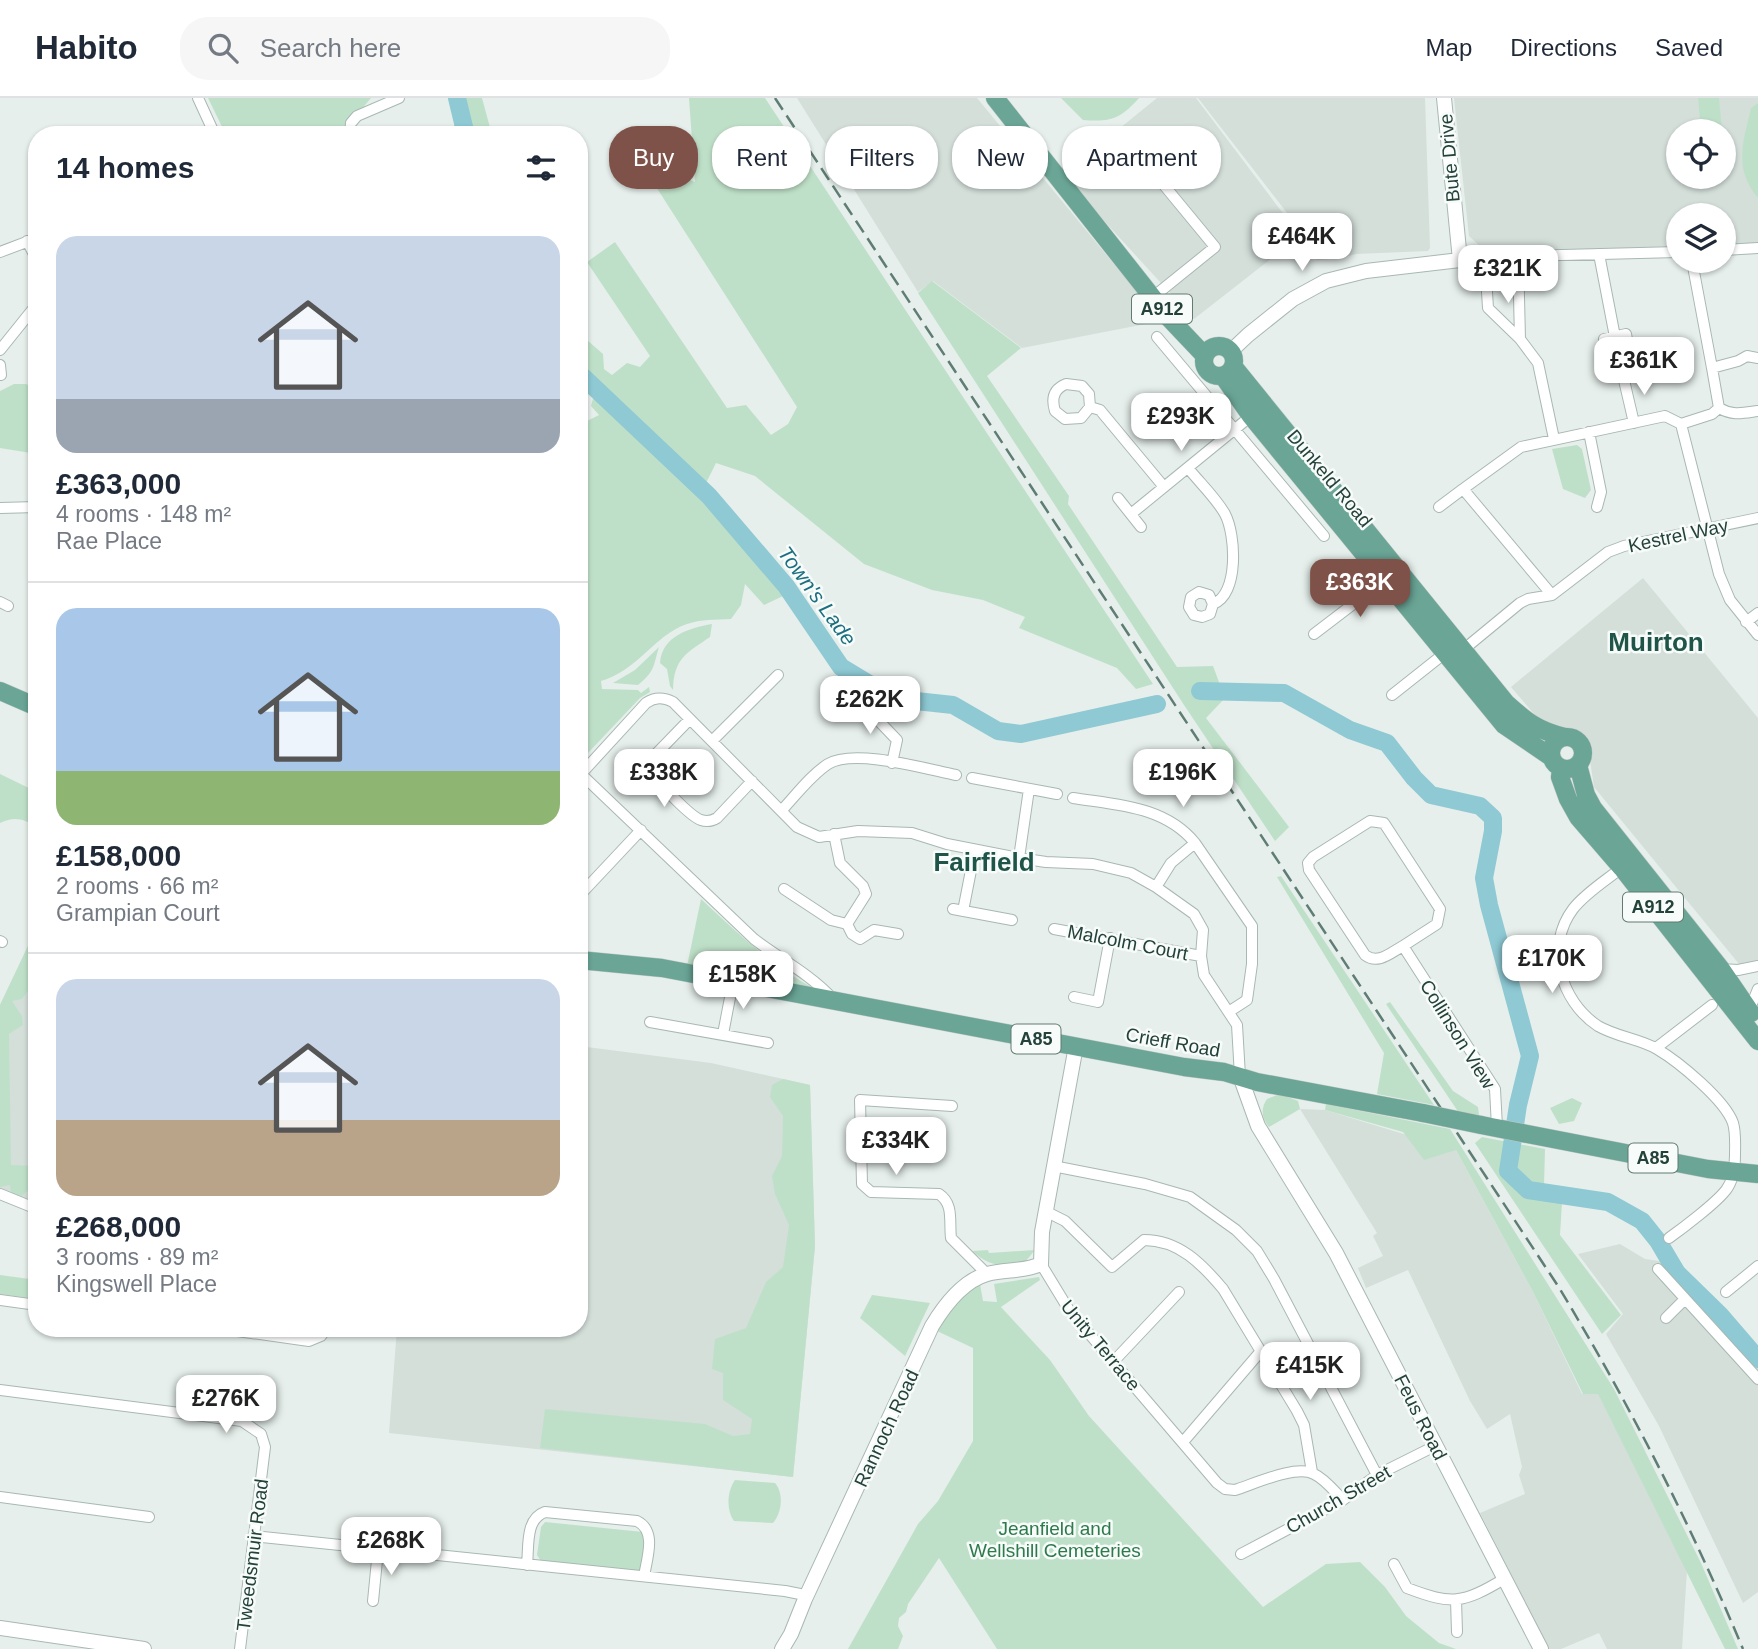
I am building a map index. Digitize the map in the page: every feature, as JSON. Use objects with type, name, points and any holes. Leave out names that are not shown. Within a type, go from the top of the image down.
[{"type":"main road","name":"Dunkeld Road","points":[[996,98],[1168,317],[1221,360],[1251,416],[1504,725],[1564,764]]},
{"type":"main road","name":"Dunkeld Road","points":[[1124,258],[1221,360],[1506,703],[1527,722],[1544,732],[1565,737]]},
{"type":"main road","points":[[0,691],[28,703]]},
{"type":"main road","points":[[1564,764],[1552,747],[1565,737]]},
{"type":"main road","name":"A912","points":[[1565,737],[1576,739],[1582,746],[1583,756],[1564,764],[1560,777],[1578,817],[1628,863],[1721,969],[1754,1017]]},
{"type":"main road","name":"A912","points":[[1628,863],[1758,1041]]},
{"type":"main road","name":"Crieff Road","points":[[588,961],[640,965],[832,998],[1708,1169],[1758,1174]]},
{"type":"street","points":[[198,98],[211,126]]},
{"type":"street","points":[[351,126],[357,116],[400,98]]},
{"type":"street","name":"Bute Drive","points":[[1444,98],[1460,260]]},
{"type":"street","points":[[1061,183],[1112,142],[1120,139],[1149,167],[1215,247],[1158,293]]},
{"type":"street","points":[[0,252],[28,241]]},
{"type":"street","points":[[1736,249],[1758,248]]},
{"type":"street","points":[[1221,360],[1241,340],[1293,299],[1326,281],[1366,271],[1518,256],[1666,252]]},
{"type":"street","points":[[1599,254],[1615,337]]},
{"type":"street","points":[[1518,256],[1520,339]]},
{"type":"street","points":[[1694,273],[1719,408],[1737,415],[1758,411]]},
{"type":"street","points":[[1486,276],[1488,307],[1520,339],[1538,363],[1554,439]]},
{"type":"street","points":[[0,350],[28,315]]},
{"type":"street","points":[[1626,334],[1631,361],[1620,363],[1610,365],[1604,339],[1626,334]]},
{"type":"street","points":[[1157,337],[1324,536]]},
{"type":"street","points":[[1712,368],[1747,356],[1758,358]]},
{"type":"street","points":[[1620,363],[1634,423]]},
{"type":"street","points":[[1090,407],[1100,410],[1164,487]]},
{"type":"street","points":[[1439,508],[1521,447],[1665,416],[1681,424],[1712,414],[1719,408]]},
{"type":"street","points":[[1131,514],[1251,416]]},
{"type":"street","points":[[1681,424],[1719,574],[1730,600],[1758,635]]},
{"type":"street","points":[[1589,432],[1601,492],[1597,507]]},
{"type":"street","points":[[1188,468],[1224,512],[1229,526],[1232,556],[1230,584],[1223,599],[1213,604]]},
{"type":"street","points":[[1463,489],[1552,594]]},
{"type":"street","points":[[1118,498],[1141,527]]},
{"type":"street","points":[[1304,512],[1321,500]]},
{"type":"street","points":[[0,508],[28,507]]},
{"type":"street","name":"Kestrel Way","points":[[1463,650],[1520,603],[1552,594],[1608,552],[1624,546],[1758,518]]},
{"type":"street","points":[[1314,634],[1386,579]]},
{"type":"street","points":[[1745,622],[1758,613]]},
{"type":"street","points":[[1392,695],[1445,653]]},
{"type":"street","points":[[712,741],[778,675]]},
{"type":"street","points":[[839,712],[855,696],[897,740],[892,763]]},
{"type":"street","points":[[588,765],[646,703],[660,698],[673,702],[797,827],[818,837],[858,831],[912,833],[975,850],[1046,862],[1093,864],[1131,873],[1194,914],[1203,930],[1201,956],[1204,975],[1237,1025],[1240,1076]]},
{"type":"street","points":[[690,719],[652,761],[654,775],[676,799],[695,817],[711,821],[752,781]]},
{"type":"street","points":[[782,810],[821,770],[837,760],[855,757],[956,775]]},
{"type":"street","points":[[972,778],[1057,794]]},
{"type":"street","points":[[588,780],[754,939],[817,982],[832,998]]},
{"type":"street","points":[[1019,858],[1029,789]]},
{"type":"street","points":[[1073,797],[1161,816],[1179,825],[1195,843],[1252,926],[1252,964],[1247,1000],[1230,1011]]},
{"type":"street","points":[[1370,821],[1384,823],[1440,909],[1437,923],[1403,946],[1380,959],[1369,959],[1364,955],[1309,870],[1308,863],[1313,857],[1370,821]]},
{"type":"street","points":[[588,886],[641,830]]},
{"type":"street","points":[[834,834],[840,863],[863,886],[866,894],[847,924],[849,931],[860,939],[874,930],[898,934]]},
{"type":"street","points":[[1156,887],[1171,863],[1195,843]]},
{"type":"street","points":[[975,850],[958,910],[1012,920]]},
{"type":"street","points":[[1628,863],[1586,895],[1567,918],[1559,944],[1560,973],[1572,1000],[1588,1018],[1615,1034],[1656,1048],[1707,1088],[1731,1117],[1735,1127],[1734,1172],[1727,1190],[1668,1238]]},
{"type":"street","points":[[783,889],[831,920],[847,924]]},
{"type":"street","name":"Malcolm Court","points":[[1054,929],[1201,956]]},
{"type":"street","points":[[1074,997],[1098,1002],[1110,938]]},
{"type":"street","name":"Collinson View","points":[[1403,946],[1495,1089],[1496,1128]]},
{"type":"street","points":[[1721,969],[1738,970],[1758,966]]},
{"type":"street","points":[[723,1034],[733,982]]},
{"type":"street","points":[[1754,1017],[1758,989]]},
{"type":"street","points":[[1656,1048],[1712,1005]]},
{"type":"street","points":[[650,1021],[768,1043]]},
{"type":"street","points":[[1041,1264],[1042,1232],[1076,1046]]},
{"type":"street","name":"Feus Road","points":[[1240,1076],[1258,1126],[1336,1253],[1541,1649]]},
{"type":"street","points":[[952,1106],[860,1100],[862,1184],[871,1192],[939,1194],[946,1198],[950,1206],[951,1238],[987,1274]]},
{"type":"street","points":[[1053,1166],[1190,1196],[1236,1230],[1257,1251],[1274,1279],[1377,1475]]},
{"type":"street","points":[[0,1194],[28,1205]]},
{"type":"street","points":[[1047,1212],[1065,1221],[1112,1267],[1144,1240],[1160,1240],[1178,1247],[1208,1271],[1223,1289],[1304,1425],[1312,1472],[1343,1500]]},
{"type":"street","name":"Rannoch Road","points":[[782,1649],[792,1634],[932,1326],[945,1305],[967,1286],[987,1274],[1031,1269],[1041,1264]]},
{"type":"street","name":"Unity Terrace","points":[[1041,1264],[1069,1310],[1217,1483],[1225,1489],[1235,1490],[1300,1469],[1312,1472]]},
{"type":"street","points":[[1726,1292],[1758,1266]]},
{"type":"street","points":[[1658,1269],[1758,1378]]},
{"type":"street","points":[[1113,1362],[1180,1292]]},
{"type":"street","points":[[1666,1318],[1685,1299]]},
{"type":"street","points":[[0,1300],[28,1304]]},
{"type":"street","points":[[280,1337],[309,1341],[319,1337]]},
{"type":"street","points":[[1183,1442],[1261,1351]]},
{"type":"street","name":"Tweedsmuir Road","points":[[0,1390],[242,1421],[261,1434],[265,1447],[240,1649]]},
{"type":"street","name":"Church Street","points":[[1241,1554],[1343,1500],[1377,1475],[1436,1446]]},
{"type":"street","points":[[0,1497],[149,1517]]},
{"type":"street","points":[[527,1565],[531,1523],[536,1515],[545,1512],[637,1521],[645,1525],[649,1533],[645,1576]]},
{"type":"street","points":[[253,1536],[785,1591],[800,1594],[806,1599]]},
{"type":"street","points":[[373,1601],[378,1550]]},
{"type":"street","points":[[1394,1564],[1407,1588],[1446,1600],[1466,1598],[1504,1579]]},
{"type":"street","points":[[1456,1600],[1457,1632]]},
{"type":"street","points":[[0,1628],[144,1649]]},
{"type":"shaded area","points":[[797,98],[977,98],[1000,126],[952,126],[952,189],[1048,189],[1048,184],[1161,321],[1022,348],[933,281],[918,292],[854,189],[938,189],[938,126],[825,126],[825,143]]},
{"type":"shaded area","points":[[1157,98],[1196,98],[1217,126],[1122,126]]},
{"type":"shaded area","points":[[1198,98],[1425,98],[1430,248],[1428,251],[1356,254],[1317,260],[1298,227]]},
{"type":"shaded area","points":[[1454,98],[1758,98],[1758,243],[1736,244],[1736,203],[1666,203],[1666,246],[1487,253],[1469,236]]},
{"type":"shaded area","points":[[1221,131],[1300,236],[1194,319],[1075,189],[1221,189]]},
{"type":"shaded area","points":[[1643,578],[1758,718],[1758,960],[1739,964],[1594,787],[1589,754],[1569,729],[1541,722],[1511,687]]},
{"type":"shaded area","points":[[28,946],[28,1200],[0,1189],[0,1005]]},
{"type":"shaded area","points":[[588,1047],[711,1063],[810,1085],[815,1246],[793,1477],[389,1433],[396,1337],[588,1337]]},
{"type":"shaded area","points":[[1300,1109],[1325,1110],[1456,1150],[1532,1290],[1582,1394],[1598,1393],[1687,1570],[1682,1649],[1607,1649],[1599,1633],[1561,1649],[1549,1649],[1480,1513],[1525,1494],[1519,1475],[1522,1467],[1510,1414],[1487,1429],[1470,1401],[1408,1270],[1366,1288],[1358,1268],[1383,1256],[1373,1236],[1377,1233]]},
{"type":"shaded area","points":[[1620,1244],[1645,1259],[1667,1262],[1758,1364],[1758,1592],[1743,1603],[1659,1426],[1606,1334],[1623,1314],[1578,1254]]},
{"type":"green space","points":[[208,98],[371,98],[349,126],[222,126]]},
{"type":"green space","points":[[450,98],[482,98],[490,126],[455,126]]},
{"type":"green space","points":[[689,98],[765,98],[784,126],[712,126],[712,189],[811,189],[811,167],[1153,684],[1136,689],[1117,668],[1019,628],[1025,617],[983,600],[932,590],[864,564],[755,476],[716,463],[701,493],[798,589],[764,605],[745,584],[741,605],[731,619],[698,621],[675,629],[626,669],[601,681],[602,689],[638,690],[641,693],[649,687],[650,692],[640,698],[588,753],[588,420],[599,415],[591,406],[594,395],[588,389],[588,341],[603,354],[604,369],[612,375],[627,363],[640,367],[650,356],[588,261],[615,242],[727,408],[746,405],[771,435],[788,424],[797,407],[657,189],[698,189],[698,126],[691,126]]},
{"type":"green space","points":[[1061,98],[1139,98],[1115,118],[1083,120]]},
{"type":"green space","points":[[1698,98],[1719,98],[1721,119],[1700,119]]},
{"type":"green space","points":[[1758,103],[1758,198],[1745,176],[1742,155],[1751,108]]},
{"type":"green space","points":[[932,281],[1021,348],[987,376],[1069,496],[1068,504],[1177,667],[1213,666],[1225,698],[1206,718],[1289,827],[1275,841],[918,293]]},
{"type":"green space","points":[[14,384],[28,385],[28,453],[0,448],[0,391]]},
{"type":"green space","points":[[1577,445],[1582,449],[1591,490],[1585,498],[1563,489],[1552,449]]},
{"type":"green space","points":[[712,624],[710,637],[682,658],[676,671],[673,690],[667,669],[660,663],[666,646],[686,631]]},
{"type":"green space","points":[[659,647],[651,672],[638,685],[613,683],[635,670]]},
{"type":"green space","points":[[0,774],[28,788],[28,822],[19,819],[0,823]]},
{"type":"green space","points":[[1281,876],[1434,1105],[1377,1094],[1384,1053],[1277,877]]},
{"type":"green space","points":[[701,899],[769,959],[815,989],[687,966]]},
{"type":"green space","points":[[28,946],[28,991],[22,999],[12,1001],[22,1016],[23,1025],[9,1034],[11,1165],[28,1166],[28,1191],[22,1196],[11,1193],[10,1185],[0,1187],[0,1005]]},
{"type":"green space","points":[[1390,1002],[1453,1091],[1478,1107],[1479,1115],[1459,1113],[1386,1004]]},
{"type":"green space","points":[[783,1079],[810,1085],[815,1246],[793,1477],[540,1448],[545,1409],[705,1424],[733,1436],[750,1434],[752,1419],[723,1400],[723,1373],[712,1369],[715,1339],[746,1328],[766,1282],[783,1267],[789,1225],[775,1194],[772,1176],[782,1156],[783,1116],[770,1097],[772,1085]]},
{"type":"green space","points":[[1280,1094],[1298,1101],[1300,1109],[1269,1127],[1263,1117],[1263,1106],[1267,1099]]},
{"type":"green space","points":[[1572,1098],[1582,1103],[1574,1121],[1559,1124],[1550,1108]]},
{"type":"green space","points":[[1326,1104],[1450,1129],[1614,1389],[1701,1563],[1738,1649],[1725,1649],[1598,1394],[1583,1394],[1532,1290],[1456,1150],[1424,1160],[1403,1132],[1325,1110]]},
{"type":"green space","points":[[1482,1137],[1545,1149],[1544,1185],[1562,1202],[1560,1235],[1621,1315],[1602,1334],[1475,1143]]},
{"type":"green space","points":[[988,1250],[989,1253],[1035,1250],[1025,1262],[1002,1265],[986,1261],[972,1251]]},
{"type":"green space","points":[[0,1275],[28,1279],[28,1298],[0,1294]]},
{"type":"green space","name":"Jeanfield and Wellshill Cemeteries","points":[[1039,1277],[1040,1280],[1001,1307],[1050,1360],[1089,1416],[1263,1607],[1326,1564],[1360,1562],[1385,1587],[1406,1616],[1439,1643],[1456,1649],[997,1649],[939,1558],[908,1604],[906,1612],[899,1618],[898,1626],[903,1636],[898,1649],[848,1649],[918,1524],[938,1501],[973,1441],[973,1348],[937,1331],[956,1305],[980,1284],[983,1301],[997,1302],[994,1284]]},
{"type":"green space","points":[[872,1295],[930,1303],[905,1356],[860,1318]]},
{"type":"green space","points":[[735,1480],[775,1483],[780,1492],[781,1503],[773,1523],[734,1521],[728,1500]]},
{"type":"green space","points":[[545,1522],[643,1532],[646,1536],[642,1572],[541,1561],[537,1555],[541,1527]]},
{"type":"waterway","name":"Town's Lade","points":[[457,98],[464,126]]},
{"type":"waterway","name":"Town's Lade","points":[[588,382],[709,496],[786,586],[841,667],[884,693],[916,701],[953,705],[998,731],[1021,734],[1157,704]]},
{"type":"waterway","name":"Town's Lade","points":[[1200,691],[1284,693],[1350,730],[1387,743],[1431,795],[1480,806],[1493,818],[1484,878],[1530,1056],[1518,1105],[1508,1171],[1528,1190],[1608,1202],[1642,1221],[1658,1241],[1677,1273],[1720,1315],[1758,1359]]},
{"type":"railway","points":[[775,98],[1558,1286],[1657,1464],[1743,1649]]},
{"type":"district","name":"Muirton","points":[[1656,642]]},
{"type":"district","name":"Fairfield","points":[[984,862]]}]
